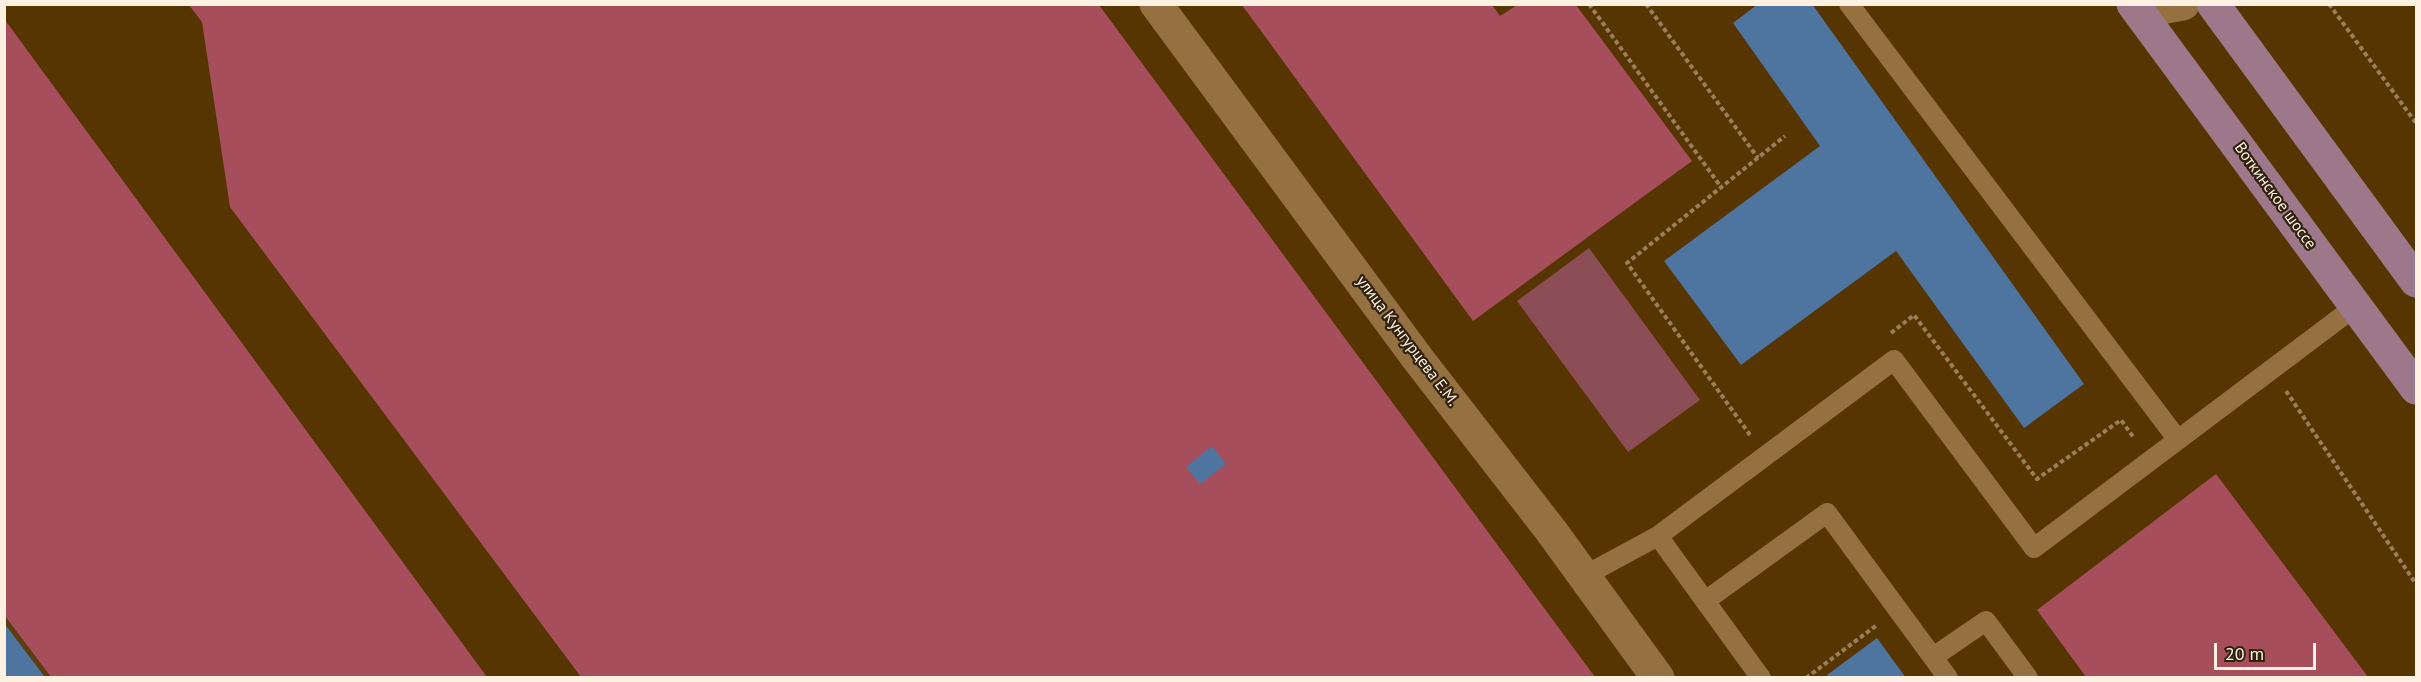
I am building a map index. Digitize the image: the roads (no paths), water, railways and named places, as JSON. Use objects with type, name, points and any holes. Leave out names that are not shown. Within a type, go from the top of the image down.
[{"type":"main road","points":[[2213,4],[2416,281]]},
{"type":"main road","name":"Воткинское шоссе","points":[[2139,7],[2416,388]]},
{"type":"street","name":"улица Кунгурцева Е.М.","points":[[1156,4],[1404,340],[1584,576],[1658,678]]},
{"type":"street","points":[[2139,7],[2183,4]]},
{"type":"lane","points":[[1849,4],[2178,440]]},
{"type":"lane","points":[[1584,576],[1658,536],[1894,360],[2034,549],[2356,306]]},
{"type":"lane","points":[[1706,601],[1827,513],[1948,678]]},
{"type":"lane","points":[[1658,536],[1761,678]]},
{"type":"lane","points":[[1933,657],[1986,621],[2028,678]]}]
